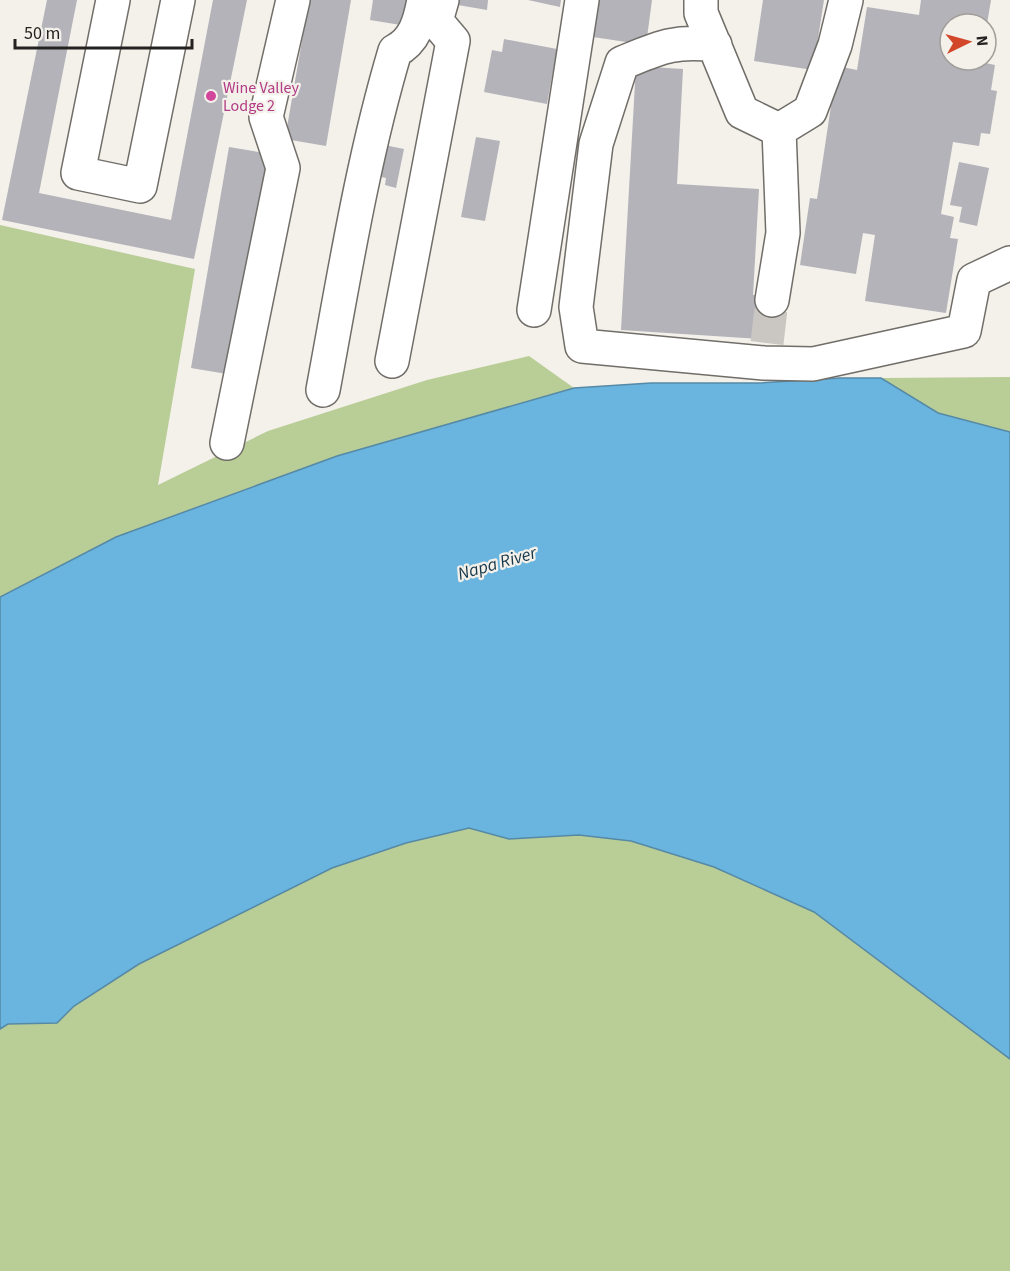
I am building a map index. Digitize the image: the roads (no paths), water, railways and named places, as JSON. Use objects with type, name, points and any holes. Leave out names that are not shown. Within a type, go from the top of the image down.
[{"type":"lane","points":[[114,0],[78,173],[140,186],[178,0]]},
{"type":"lane","points":[[227,443],[284,168],[266,117],[293,0]]},
{"type":"lane","points":[[322,390],[380,101],[395,51],[408,41],[420,24],[424,0]]},
{"type":"lane","points":[[392,361],[453,41],[436,21],[442,0]]},
{"type":"lane","points":[[534,310],[582,0]]},
{"type":"lane","points":[[701,0],[701,13],[742,112],[780,130]]},
{"type":"lane","points":[[780,130],[810,111],[835,45],[846,0]]},
{"type":"lane","points":[[715,45],[689,42],[666,46],[622,63],[596,144],[576,307],[582,346],[766,353],[813,364],[964,331],[974,280],[1010,263]]},
{"type":"lane","points":[[772,300],[783,233],[780,130]]},
{"type":"water","name":"Napa River","points":[[881,378],[938,413],[1010,432],[1010,1059],[814,912],[714,867],[631,841],[579,835],[509,839],[469,828],[406,843],[332,868],[139,964],[74,1006],[57,1023],[8,1024],[0,1029],[0,597],[116,537],[337,456],[574,388],[651,383],[758,383]]},
{"type":"tunnel","points":[[767,343],[772,300]]},
{"type":"place","name":"Wine Valley Lodge 2","points":[[211,96]]}]
